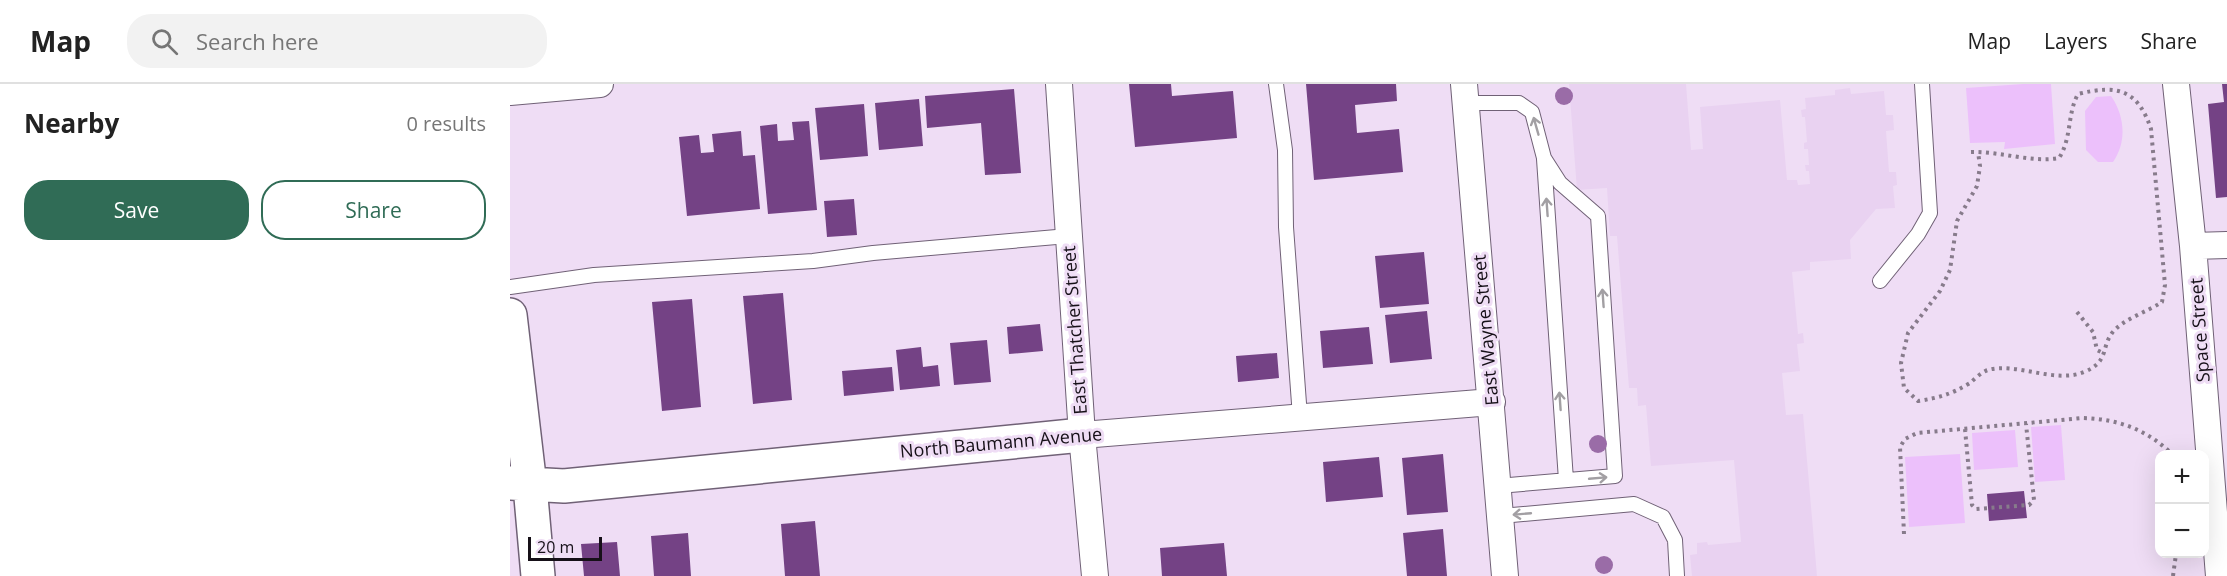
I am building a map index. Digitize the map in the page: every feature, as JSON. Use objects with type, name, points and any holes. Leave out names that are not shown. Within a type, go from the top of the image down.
[{"type":"street","points":[[510,92],[600,84]]},
{"type":"street","name":"East Thatcher Street","points":[[1059,84],[1082,435],[1095,576]]},
{"type":"street","name":"Space Street","points":[[2176,84],[2218,458],[2219,576]]},
{"type":"street","name":"East Wayne Street","points":[[1465,94],[1505,576]]},
{"type":"street","points":[[2193,246],[2227,245]]},
{"type":"street","points":[[510,315],[520,484],[538,576]]},
{"type":"street","name":"North Baumann Avenue","points":[[520,484],[564,486],[1082,435],[1492,402]]},
{"type":"lane","points":[[1276,84],[1285,150],[1286,227],[1300,417]]},
{"type":"lane","points":[[1880,281],[1918,234],[1930,213],[1922,84]]},
{"type":"lane","points":[[1465,94],[1519,103],[1532,112],[1543,153],[1566,480]]},
{"type":"lane","points":[[1498,486],[1615,476],[1598,216],[1560,183],[1543,153]]},
{"type":"lane","points":[[510,287],[594,275],[759,266],[884,251],[1068,236]]},
{"type":"lane","points":[[1500,516],[1634,504],[1663,517],[1675,540],[1677,576]]},
{"type":"path","points":[[1971,152],[1978,152],[2046,160],[2059,158],[2067,146],[2073,104],[2078,94],[2093,88],[2112,87],[2132,93],[2144,107],[2151,129],[2165,285],[2162,302],[2120,326],[2111,335],[2105,354],[2098,363],[2083,373],[2050,375],[2000,369],[1987,370],[1945,397],[1918,401],[1904,388],[1901,363],[1908,333],[1940,291],[1950,270],[1957,221],[1977,186],[1980,166],[1978,152]]},
{"type":"path","points":[[2078,312],[2093,332],[2097,350],[2105,354]]},
{"type":"path","points":[[1904,534],[1900,447],[1905,439],[1917,433],[2084,418],[2110,419],[2145,432],[2167,450]]},
{"type":"path","points":[[1965,429],[1972,505],[1976,508],[2029,505],[2034,500],[2026,424]]},
{"type":"path","points":[[2173,576],[2175,558]]},
{"type":"shaded area","points":[[1569,84],[1686,84],[1691,150],[1703,149],[1700,107],[1780,100],[1787,180],[1797,180],[1798,185],[1810,184],[1809,171],[1806,171],[1805,165],[1809,165],[1808,149],[1804,149],[1804,143],[1807,142],[1805,117],[1802,117],[1801,110],[1806,109],[1805,98],[1835,95],[1835,90],[1850,88],[1851,94],[1884,91],[1886,115],[1893,115],[1894,130],[1886,131],[1889,172],[1896,172],[1897,185],[1893,186],[1895,208],[1876,209],[1850,240],[1851,259],[1810,262],[1810,270],[1792,272],[1798,334],[1803,333],[1804,343],[1797,344],[1800,371],[1782,373],[1786,415],[1803,414],[1817,576],[1692,576],[1690,555],[1697,554],[1697,543],[1707,542],[1708,545],[1741,542],[1734,460],[1651,466],[1646,405],[1638,406],[1637,388],[1629,388],[1617,236],[1610,236],[1607,188],[1577,190]]},
{"type":"shaded area","points":[[2051,84],[2055,144],[2004,149],[2005,142],[1970,143],[1966,88]]},
{"type":"shaded area","points":[[2111,96],[2121,120],[2121,146],[2113,162],[2098,162],[2086,150],[2085,111],[2096,97]]},
{"type":"shaded area","points":[[2061,425],[2065,480],[2035,482],[2031,427]]},
{"type":"shaded area","points":[[2015,430],[2018,467],[1974,470],[1972,433]]},
{"type":"shaded area","points":[[1960,454],[1965,523],[1909,527],[1905,457]]},
{"type":"building","points":[[1129,84],[1171,84],[1172,96],[1233,91],[1237,138],[1135,147]]},
{"type":"building","points":[[1306,84],[1396,84],[1397,101],[1355,105],[1357,133],[1399,129],[1403,172],[1314,180]]},
{"type":"building","points":[[2222,84],[2227,84],[2227,197],[2216,198],[2208,104],[2224,102]]},
{"type":"building","points":[[1014,89],[1021,173],[985,175],[981,123],[927,128],[925,96]]},
{"type":"building","points":[[919,99],[923,146],[879,150],[875,103]]},
{"type":"building","points":[[864,104],[868,156],[820,160],[815,108]]},
{"type":"building","points":[[809,121],[817,210],[768,214],[760,126],[777,124],[778,141],[794,140],[792,122]]},
{"type":"building","points":[[741,131],[743,156],[755,155],[760,209],[687,216],[679,137],[699,135],[701,153],[714,152],[712,134]]},
{"type":"building","points":[[854,199],[857,235],[827,237],[824,201]]},
{"type":"building","points":[[1424,252],[1429,304],[1380,308],[1375,256]]},
{"type":"building","points":[[783,293],[792,400],[753,404],[743,296]]},
{"type":"building","points":[[692,299],[701,407],[662,411],[652,302]]},
{"type":"building","points":[[1427,311],[1432,359],[1390,363],[1385,315]]},
{"type":"building","points":[[1040,324],[1043,351],[1009,354],[1007,327]]},
{"type":"building","points":[[1369,327],[1373,364],[1323,368],[1320,331]]},
{"type":"building","points":[[987,340],[991,382],[954,385],[950,343]]},
{"type":"building","points":[[921,347],[923,367],[938,365],[940,386],[900,390],[896,350]]},
{"type":"building","points":[[1277,353],[1279,378],[1238,382],[1236,356]]},
{"type":"building","points":[[892,367],[894,391],[844,396],[842,371]]},
{"type":"building","points":[[1443,454],[1448,512],[1407,515],[1402,458]]},
{"type":"building","points":[[1379,457],[1383,497],[1326,502],[1323,462]]},
{"type":"building","points":[[2024,491],[2027,518],[1989,521],[1987,494]]},
{"type":"building","points":[[815,521],[820,576],[785,576],[781,524]]},
{"type":"building","points":[[1443,529],[1447,576],[1407,576],[1403,533]]},
{"type":"building","points":[[688,533],[691,576],[654,576],[651,536]]},
{"type":"building","points":[[617,542],[620,576],[584,576],[581,544]]},
{"type":"building","points":[[1224,543],[1227,576],[1162,576],[1160,548]]}]
